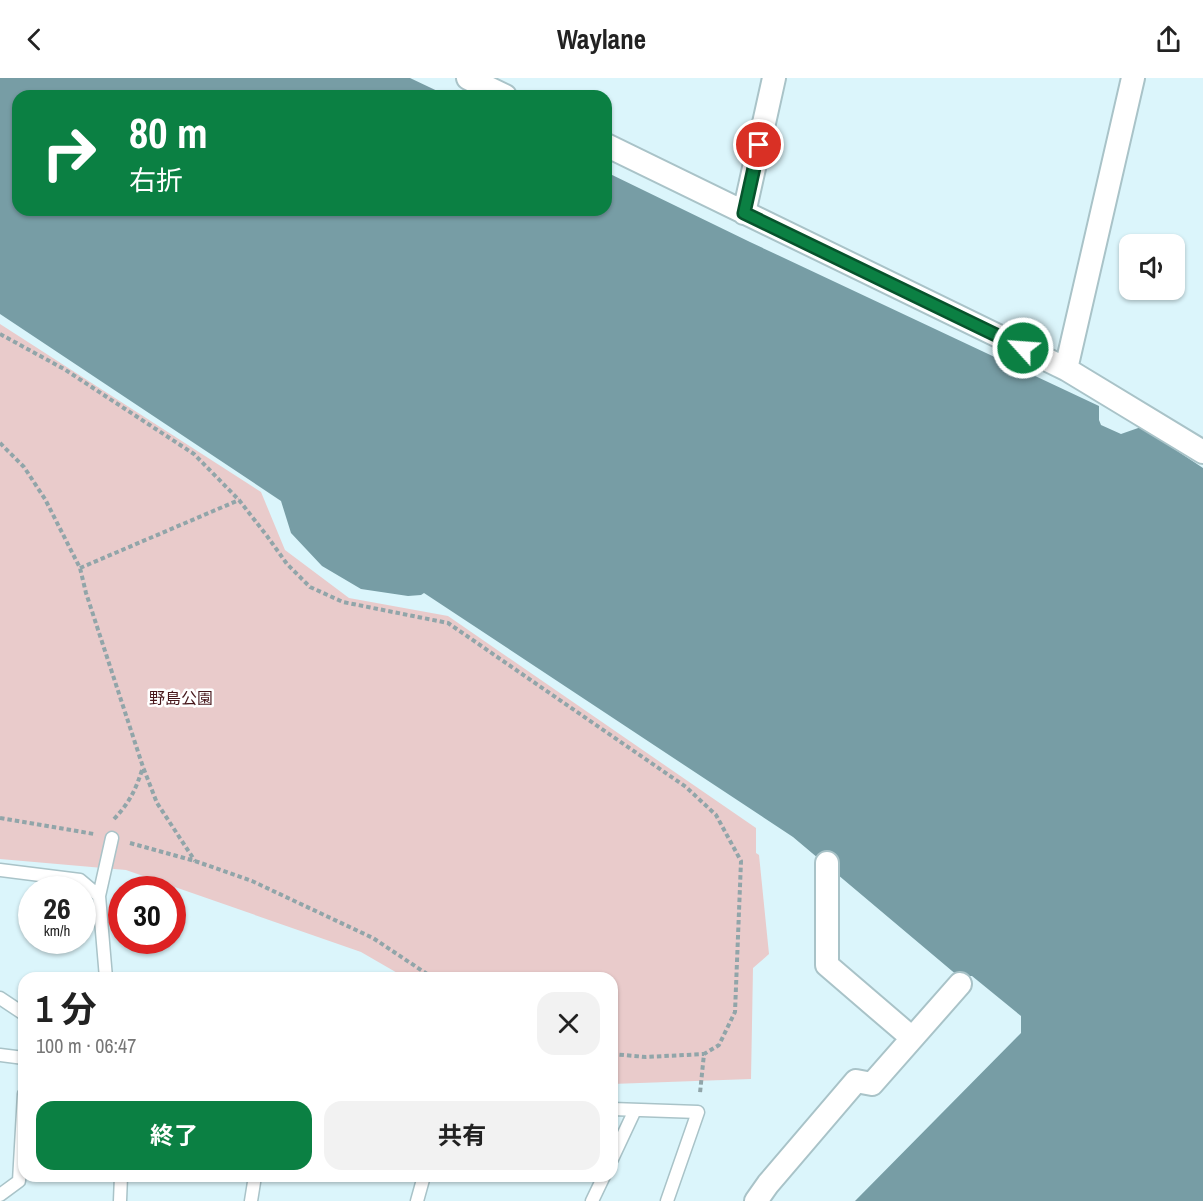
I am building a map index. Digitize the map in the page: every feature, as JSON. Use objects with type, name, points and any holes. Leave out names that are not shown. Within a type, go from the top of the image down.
[{"type":"street","points":[[468,78],[493,90]]},
{"type":"street","points":[[744,213],[774,78]]},
{"type":"street","points":[[1066,369],[1133,78]]},
{"type":"street","points":[[612,148],[1066,369],[1203,452]]},
{"type":"street","points":[[826,863],[827,964],[912,1038]]},
{"type":"street","points":[[756,1201],[856,1081],[872,1084],[960,984]]},
{"type":"lane","points":[[105,972],[99,896],[112,838]]},
{"type":"lane","points":[[0,870],[80,880],[99,896]]},
{"type":"lane","points":[[0,998],[18,1010]]},
{"type":"lane","points":[[0,1055],[18,1057]]},
{"type":"lane","points":[[618,1109],[698,1112],[667,1201]]},
{"type":"lane","points":[[618,1146],[635,1110]]},
{"type":"lane","points":[[0,1195],[18,1181]]},
{"type":"lane","points":[[120,1201],[121,1182]]},
{"type":"lane","points":[[251,1201],[254,1182]]},
{"type":"lane","points":[[417,1201],[422,1182]]},
{"type":"lane","points":[[592,1201],[601,1182]]},
{"type":"path","points":[[0,334],[64,369],[194,454],[239,500],[287,564],[310,587],[343,602],[448,623],[686,786],[716,815],[741,861],[735,1012],[719,1045],[704,1054],[646,1057],[618,1055]]},
{"type":"path","points":[[0,443],[24,468],[45,499],[80,568],[86,593],[143,767],[157,803],[195,861],[252,881],[373,938],[424,972]]},
{"type":"path","points":[[80,568],[239,500]]},
{"type":"path","points":[[109,824],[123,809],[137,787],[143,767]]},
{"type":"path","points":[[94,834],[102,829]]},
{"type":"path","points":[[698,1112],[704,1054]]},
{"type":"green space","name":"野島公園","points":[[0,324],[261,492],[285,550],[349,598],[448,616],[756,828],[756,853],[759,855],[769,954],[753,968],[751,1079],[618,1084],[618,972],[396,972],[361,952],[186,891],[186,876],[143,876],[126,870],[0,859]]},
{"type":"water","points":[[0,78],[410,78],[435,90],[12,90],[12,216],[612,216],[612,175],[1099,406],[1101,425],[1121,434],[1141,427],[1203,468],[1203,1201],[855,1201],[1021,1033],[1021,1016],[972,976],[958,976],[793,837],[424,593],[408,596],[361,589],[322,566],[291,533],[281,501],[0,314]]},
{"type":"route","points":[[759,145],[744,213],[1023,348]]}]
